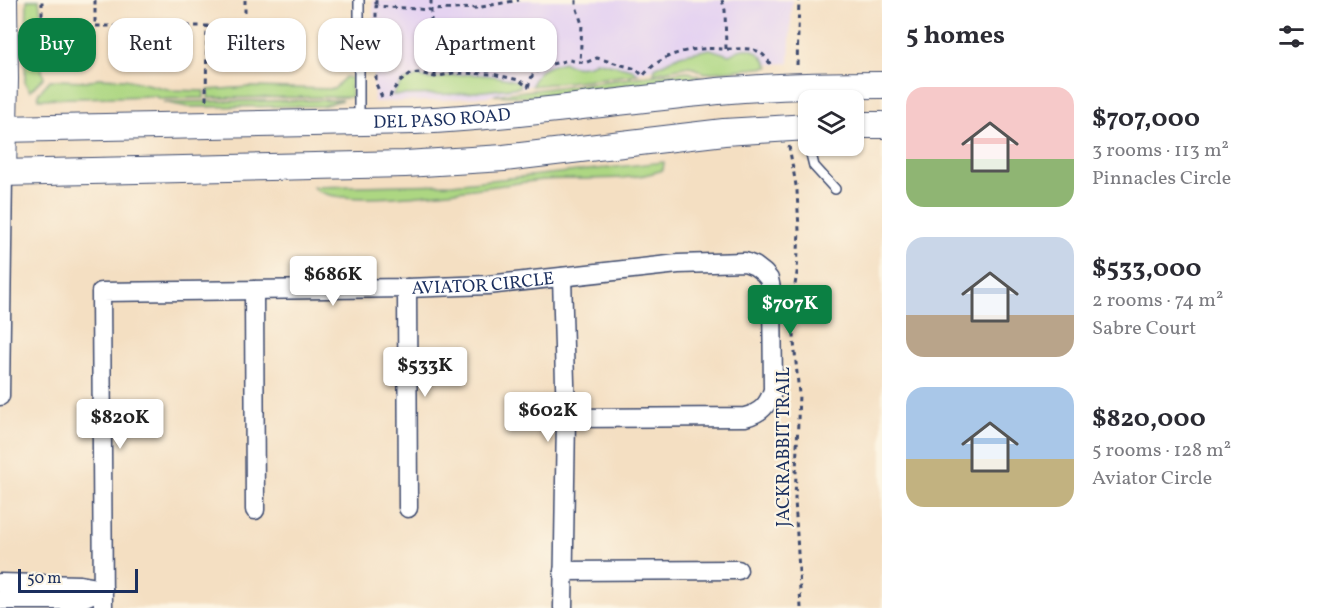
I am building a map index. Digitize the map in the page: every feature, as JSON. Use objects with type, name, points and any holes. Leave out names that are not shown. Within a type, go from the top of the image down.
[{"type":"main road","points":[[4,0],[2,173],[405,164],[504,158],[724,132],[798,137]]},
{"type":"main road","name":"DEL PASO ROAD","points":[[2,129],[483,118],[721,91],[870,85]]},
{"type":"street","points":[[0,396],[2,173]]},
{"type":"street","points":[[562,277],[678,264],[745,262],[756,266],[770,279],[772,293],[772,390],[770,400],[755,414],[745,417],[566,418]]},
{"type":"street","name":"AVIATOR CIRCLE","points":[[103,608],[100,292],[407,288],[488,285],[562,277],[566,418],[563,608]]},
{"type":"street","points":[[407,288],[408,508]]},
{"type":"street","points":[[254,290],[255,510]]},
{"type":"street","points":[[563,571],[738,570]]},
{"type":"street","points":[[0,584],[80,585],[103,589]]},
{"type":"street","points":[[0,600],[78,600],[103,589]]},
{"type":"lane","points":[[360,0],[360,122]]},
{"type":"lane","points":[[811,156],[814,166],[835,189]]},
{"type":"path","points":[[42,0],[42,15]]},
{"type":"path","points":[[95,0],[95,26],[205,26]]},
{"type":"path","points":[[245,0],[245,18]]},
{"type":"path","points":[[376,0],[376,84],[382,97]]},
{"type":"path","points":[[431,0],[435,38],[435,77]]},
{"type":"path","points":[[376,6],[431,10],[476,8],[519,0]]},
{"type":"path","points":[[576,0],[582,24],[580,63]]},
{"type":"path","points":[[722,0],[725,10],[726,49]]},
{"type":"path","points":[[797,68],[799,0]]},
{"type":"path","points":[[390,97],[396,85],[410,74],[420,73],[435,77],[453,73],[493,74],[519,80],[528,87],[532,76],[543,66],[569,60],[580,63],[597,58],[636,69],[643,76],[649,69],[678,53],[705,48],[751,48],[762,53],[772,69]]},
{"type":"path","points":[[206,72],[206,100]]},
{"type":"path","name":"JACKRABBIT TRAIL","points":[[801,156],[796,191],[799,230],[794,342],[800,394],[795,499],[801,608]]},
{"type":"path","points":[[787,285],[795,285]]},
{"type":"path","points":[[794,394],[800,394]]},
{"type":"shaded area","points":[[373,0],[792,0],[789,63],[740,66],[694,62],[644,71],[543,82],[489,96],[431,101],[374,102],[374,72],[402,72],[402,18],[373,18]]},
{"type":"green space","points":[[27,0],[39,0],[42,18],[27,18]]},
{"type":"green space","points":[[710,49],[729,55],[742,49],[756,51],[769,67],[705,73],[689,66],[654,73],[655,68],[680,55]]},
{"type":"green space","points":[[595,61],[632,69],[638,74],[532,86],[539,72],[557,72],[557,64],[563,62],[575,66],[587,66]]},
{"type":"green space","points":[[687,71],[701,77],[527,97],[494,95]]},
{"type":"green space","points":[[25,72],[42,72],[44,77],[30,91],[25,82]]},
{"type":"green space","points":[[465,74],[488,76],[519,82],[520,87],[457,94],[392,95],[402,82],[420,75],[420,77],[430,79]]},
{"type":"green space","points":[[345,77],[351,78],[351,97],[208,98],[208,90],[249,87],[334,89]]},
{"type":"green space","points":[[97,78],[125,79],[172,90],[204,91],[204,98],[162,99],[154,96],[39,99],[38,94],[50,80],[92,81]]},
{"type":"green space","points":[[342,100],[322,106],[188,107],[163,102]]},
{"type":"green space","points":[[664,162],[663,170],[634,177],[544,180],[422,195],[353,198],[328,195],[313,187],[452,184]]}]
